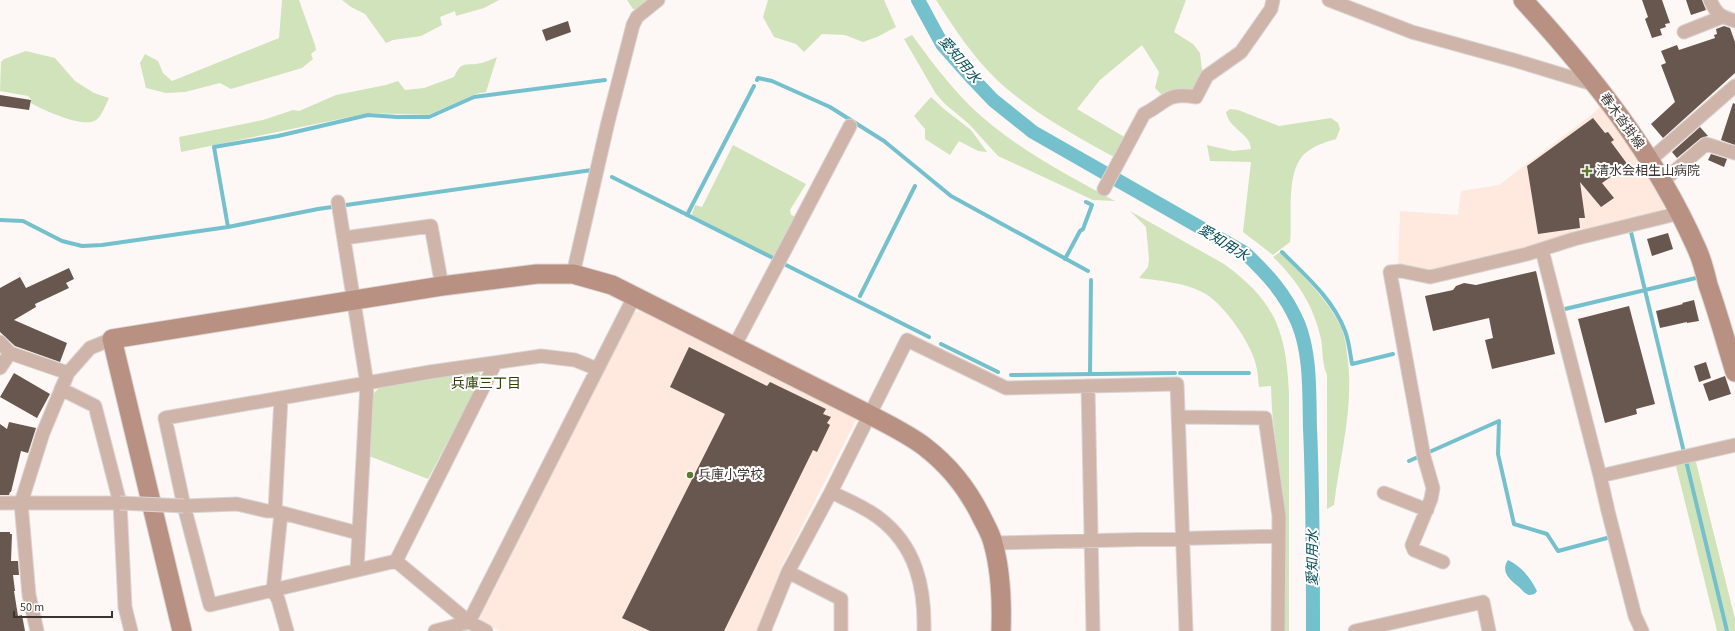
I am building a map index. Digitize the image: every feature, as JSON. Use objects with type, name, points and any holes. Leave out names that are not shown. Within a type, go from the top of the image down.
[{"type":"street","points":[[572,274],[608,122],[633,26],[637,17],[658,0]]},
{"type":"street","points":[[1104,189],[1144,114],[1156,108],[1173,96],[1185,95],[1196,97],[1207,76],[1241,52],[1270,9],[1273,0]]},
{"type":"street","points":[[1329,0],[1412,32],[1596,85]]},
{"type":"street","name":"春木沓掛線","points":[[1523,0],[1606,96],[1663,181],[1697,248],[1735,372]]},
{"type":"street","points":[[1710,0],[1716,12],[1722,17],[1735,21]]},
{"type":"street","points":[[1684,32],[1722,17]]},
{"type":"street","points":[[1650,160],[1735,86]]},
{"type":"street","points":[[734,347],[850,126]]},
{"type":"street","points":[[1663,181],[1706,144],[1735,153]]},
{"type":"street","points":[[339,206],[367,384],[357,570]]},
{"type":"street","points":[[1443,562],[1414,550],[1412,545],[1427,510],[1433,488],[1424,457],[1390,272],[1401,271],[1430,277],[1542,250],[1574,239],[1680,213]]},
{"type":"street","points":[[344,238],[431,226],[442,286]]},
{"type":"street","points":[[1542,250],[1635,616],[1642,631]]},
{"type":"street","points":[[37,631],[29,595],[21,503],[43,433],[68,372],[90,348],[112,339],[442,286],[537,274],[572,274],[612,285],[635,295],[734,347],[870,415],[926,447],[954,473],[966,488],[993,543],[1002,604],[1002,631]]},
{"type":"street","points":[[435,631],[469,622],[635,295]]},
{"type":"street","points":[[112,339],[182,631]]},
{"type":"street","points":[[764,631],[788,572],[831,492],[907,340],[1006,388],[1177,384],[1186,631]]},
{"type":"street","points":[[0,342],[10,353],[68,372]]},
{"type":"street","points":[[0,368],[10,353]]},
{"type":"street","points":[[396,561],[210,605],[184,506],[164,418],[430,372],[494,364],[541,356],[575,360],[597,369]]},
{"type":"street","points":[[396,561],[494,364]]},
{"type":"street","points":[[1088,386],[1093,631]]},
{"type":"street","points":[[61,389],[95,406],[120,503],[125,607],[131,631]]},
{"type":"street","points":[[281,398],[278,512],[273,591],[278,599],[287,631]]},
{"type":"street","points":[[1178,417],[1265,418],[1279,516],[1278,631]]},
{"type":"street","points":[[1600,476],[1735,445]]},
{"type":"street","points":[[831,492],[880,519],[905,546],[919,578],[924,601],[924,631]]},
{"type":"street","points":[[1384,493],[1427,510]]},
{"type":"street","points":[[0,503],[120,503],[184,506],[237,504],[278,512],[358,532]]},
{"type":"street","points":[[993,543],[1278,536]]},
{"type":"street","points":[[396,561],[469,622],[486,631]]},
{"type":"street","points":[[788,572],[841,599],[841,631]]},
{"type":"street","points":[[1354,631],[1483,602],[1489,631]]},
{"type":"shaded area","points":[[1602,104],[1644,168],[1666,206],[1662,211],[1524,249],[1431,271],[1398,266],[1400,211],[1458,215],[1461,191],[1499,185],[1594,113]]},
{"type":"shaded area","name":"兵庫小学校","points":[[640,311],[857,418],[783,564],[758,631],[500,631],[481,622],[480,617],[633,313]]},
{"type":"green space","points":[[282,0],[299,0],[315,45],[316,50],[311,54],[313,59],[302,68],[231,89],[220,83],[185,92],[166,93],[146,88],[140,63],[145,54],[158,61],[163,73],[172,81],[279,38]]},
{"type":"green space","points":[[342,0],[499,0],[484,8],[456,16],[455,11],[440,17],[442,25],[421,36],[393,40],[386,43],[365,14],[351,7]]},
{"type":"green space","points":[[627,0],[654,0],[639,9],[633,9]]},
{"type":"green space","points":[[768,0],[884,0],[896,27],[877,37],[863,42],[845,35],[822,34],[804,52],[796,44],[774,37],[763,17]]},
{"type":"green space","points":[[936,0],[1186,0],[1174,32],[1193,44],[1200,53],[1203,78],[1195,93],[1168,96],[1162,95],[1155,88],[1159,72],[1142,45],[1100,80],[1077,109],[1128,139],[1116,158],[1038,112],[997,80],[972,52]]},
{"type":"green space","points":[[912,35],[940,72],[960,95],[993,126],[1037,157],[1115,201],[1093,200],[998,156],[969,124],[945,104],[936,94],[904,39]]},
{"type":"green space","points":[[26,51],[55,58],[75,81],[94,93],[109,98],[98,118],[90,122],[82,122],[64,118],[31,103],[31,99],[28,96],[0,91],[1,62],[4,59]]},
{"type":"green space","points":[[497,57],[486,92],[476,94],[428,115],[369,113],[181,152],[179,137],[263,120],[293,110],[299,111],[336,95],[386,85],[398,81],[405,90],[424,88],[454,77],[458,69],[464,65],[482,63]]},
{"type":"green space","points":[[931,97],[971,130],[987,152],[978,151],[959,141],[950,155],[925,139],[925,129],[914,116]]},
{"type":"green space","points":[[1230,109],[1238,110],[1279,126],[1331,118],[1338,123],[1340,129],[1336,139],[1314,147],[1300,159],[1295,169],[1291,193],[1290,242],[1273,255],[1243,232],[1251,162],[1210,161],[1207,145],[1233,151],[1251,149],[1249,141],[1230,121],[1226,112]]},
{"type":"green space","points":[[733,145],[806,184],[790,210],[791,215],[797,217],[775,258],[692,215],[695,205],[702,207]]},
{"type":"green space","points":[[1130,211],[1224,264],[1255,291],[1266,305],[1281,334],[1285,351],[1289,392],[1289,631],[1285,631],[1284,513],[1272,410],[1271,386],[1259,387],[1256,365],[1248,346],[1235,324],[1210,297],[1187,286],[1171,282],[1139,278],[1148,267],[1149,259],[1146,227]]},
{"type":"green space","points":[[1280,252],[1314,287],[1329,306],[1341,327],[1345,340],[1349,373],[1346,430],[1334,505],[1327,509],[1327,375],[1323,362],[1321,339],[1314,316],[1303,294],[1290,275],[1273,257]]},
{"type":"green space","points":[[478,371],[482,377],[428,479],[369,456],[373,394],[379,388]]},
{"type":"green space","points":[[1695,458],[1735,619],[1735,631],[1717,631],[1675,462]]},
{"type":"water","points":[[1508,560],[1529,577],[1537,591],[1535,594],[1526,594],[1509,579],[1505,568]]},
{"type":"building","points":[[1642,0],[1662,0],[1670,23],[1665,24],[1666,27],[1660,29],[1662,35],[1652,38],[1645,19],[1648,17]]},
{"type":"building","points":[[1686,0],[1702,0],[1706,10],[1691,15]]},
{"type":"building","points":[[568,21],[571,32],[546,41],[542,30]]},
{"type":"building","points":[[1724,26],[1730,28],[1735,42],[1735,73],[1663,138],[1651,124],[1675,102],[1661,65],[1666,63],[1661,51],[1677,45],[1679,50],[1715,38],[1714,35],[1717,34],[1716,29]]},
{"type":"building","points":[[0,95],[31,100],[29,110],[0,106]]},
{"type":"building","points":[[1733,103],[1735,104],[1735,145],[1721,140]]},
{"type":"building","points":[[1593,118],[1605,133],[1608,132],[1614,140],[1611,142],[1628,165],[1602,183],[1614,198],[1601,207],[1580,182],[1585,218],[1579,218],[1580,228],[1538,234],[1527,166]]},
{"type":"building","points":[[1700,127],[1708,136],[1701,138],[1677,158],[1672,152]]},
{"type":"building","points":[[1711,154],[1727,159],[1724,167],[1708,160]]},
{"type":"building","points":[[1668,233],[1673,249],[1652,256],[1647,239]]},
{"type":"building","points":[[69,268],[74,279],[66,283],[69,288],[35,304],[36,307],[14,320],[67,343],[60,362],[15,346],[0,332],[0,288],[20,277],[26,288]]},
{"type":"building","points":[[1536,271],[1555,354],[1492,369],[1485,340],[1493,338],[1489,318],[1433,331],[1425,296],[1453,290],[1456,286],[1464,283],[1476,285]]},
{"type":"building","points":[[1694,300],[1699,321],[1660,328],[1656,311]]},
{"type":"building","points":[[1629,306],[1655,404],[1636,409],[1637,414],[1605,423],[1578,319]]},
{"type":"building","points":[[689,347],[767,386],[770,382],[826,409],[823,414],[831,417],[827,423],[830,425],[817,452],[813,450],[724,631],[650,631],[622,618],[725,414],[670,387]]},
{"type":"building","points":[[1706,362],[1711,378],[1699,382],[1694,366]]},
{"type":"building","points":[[14,373],[50,394],[37,418],[0,397]]},
{"type":"building","points":[[1725,376],[1731,394],[1709,401],[1703,384]]},
{"type":"building","points":[[9,422],[36,428],[28,453],[21,451],[11,492],[9,495],[0,495],[0,424],[7,429]]},
{"type":"building","points":[[0,532],[10,532],[10,534],[12,534],[11,561],[18,561],[19,575],[13,575],[14,591],[18,616],[22,615],[25,631],[0,631]]},
{"type":"waterway","name":"愛知用水","points":[[918,0],[942,44],[993,100],[1033,132],[1245,253],[1282,293],[1298,323],[1307,361],[1312,504],[1313,631]]},
{"type":"waterway","points":[[757,80],[758,78],[772,81],[830,107],[884,141],[951,196],[1088,271]]},
{"type":"waterway","points":[[228,227],[214,147],[278,136],[368,115],[429,117],[474,97],[605,80]]},
{"type":"waterway","points":[[687,215],[754,86]]},
{"type":"waterway","points":[[0,220],[23,221],[62,241],[82,246],[102,245],[228,227],[318,209],[592,170],[593,168]]},
{"type":"waterway","points":[[612,177],[775,259]]},
{"type":"waterway","points":[[860,296],[915,186]]},
{"type":"waterway","points":[[1065,259],[1080,231],[1083,229],[1092,205],[1086,202]]},
{"type":"waterway","points":[[1631,232],[1727,631]]},
{"type":"waterway","points":[[1282,252],[1318,288],[1340,319],[1346,335],[1352,364],[1393,354]]},
{"type":"waterway","points":[[786,265],[929,337]]},
{"type":"waterway","points":[[1565,309],[1696,278]]},
{"type":"waterway","points":[[1090,374],[1091,280]]},
{"type":"waterway","points":[[941,344],[998,372]]},
{"type":"waterway","points":[[1011,375],[1175,373]]},
{"type":"waterway","points":[[1180,373],[1249,373]]},
{"type":"waterway","points":[[1409,461],[1499,421],[1498,454],[1514,524],[1547,534],[1558,551],[1607,538]]},
{"type":"place","name":"清水会相生山病院","points":[[1587,171]]},
{"type":"place","name":"兵庫小学校","points":[[690,475]]},
{"type":"district","name":"兵庫三丁目","points":[[486,384]]}]
